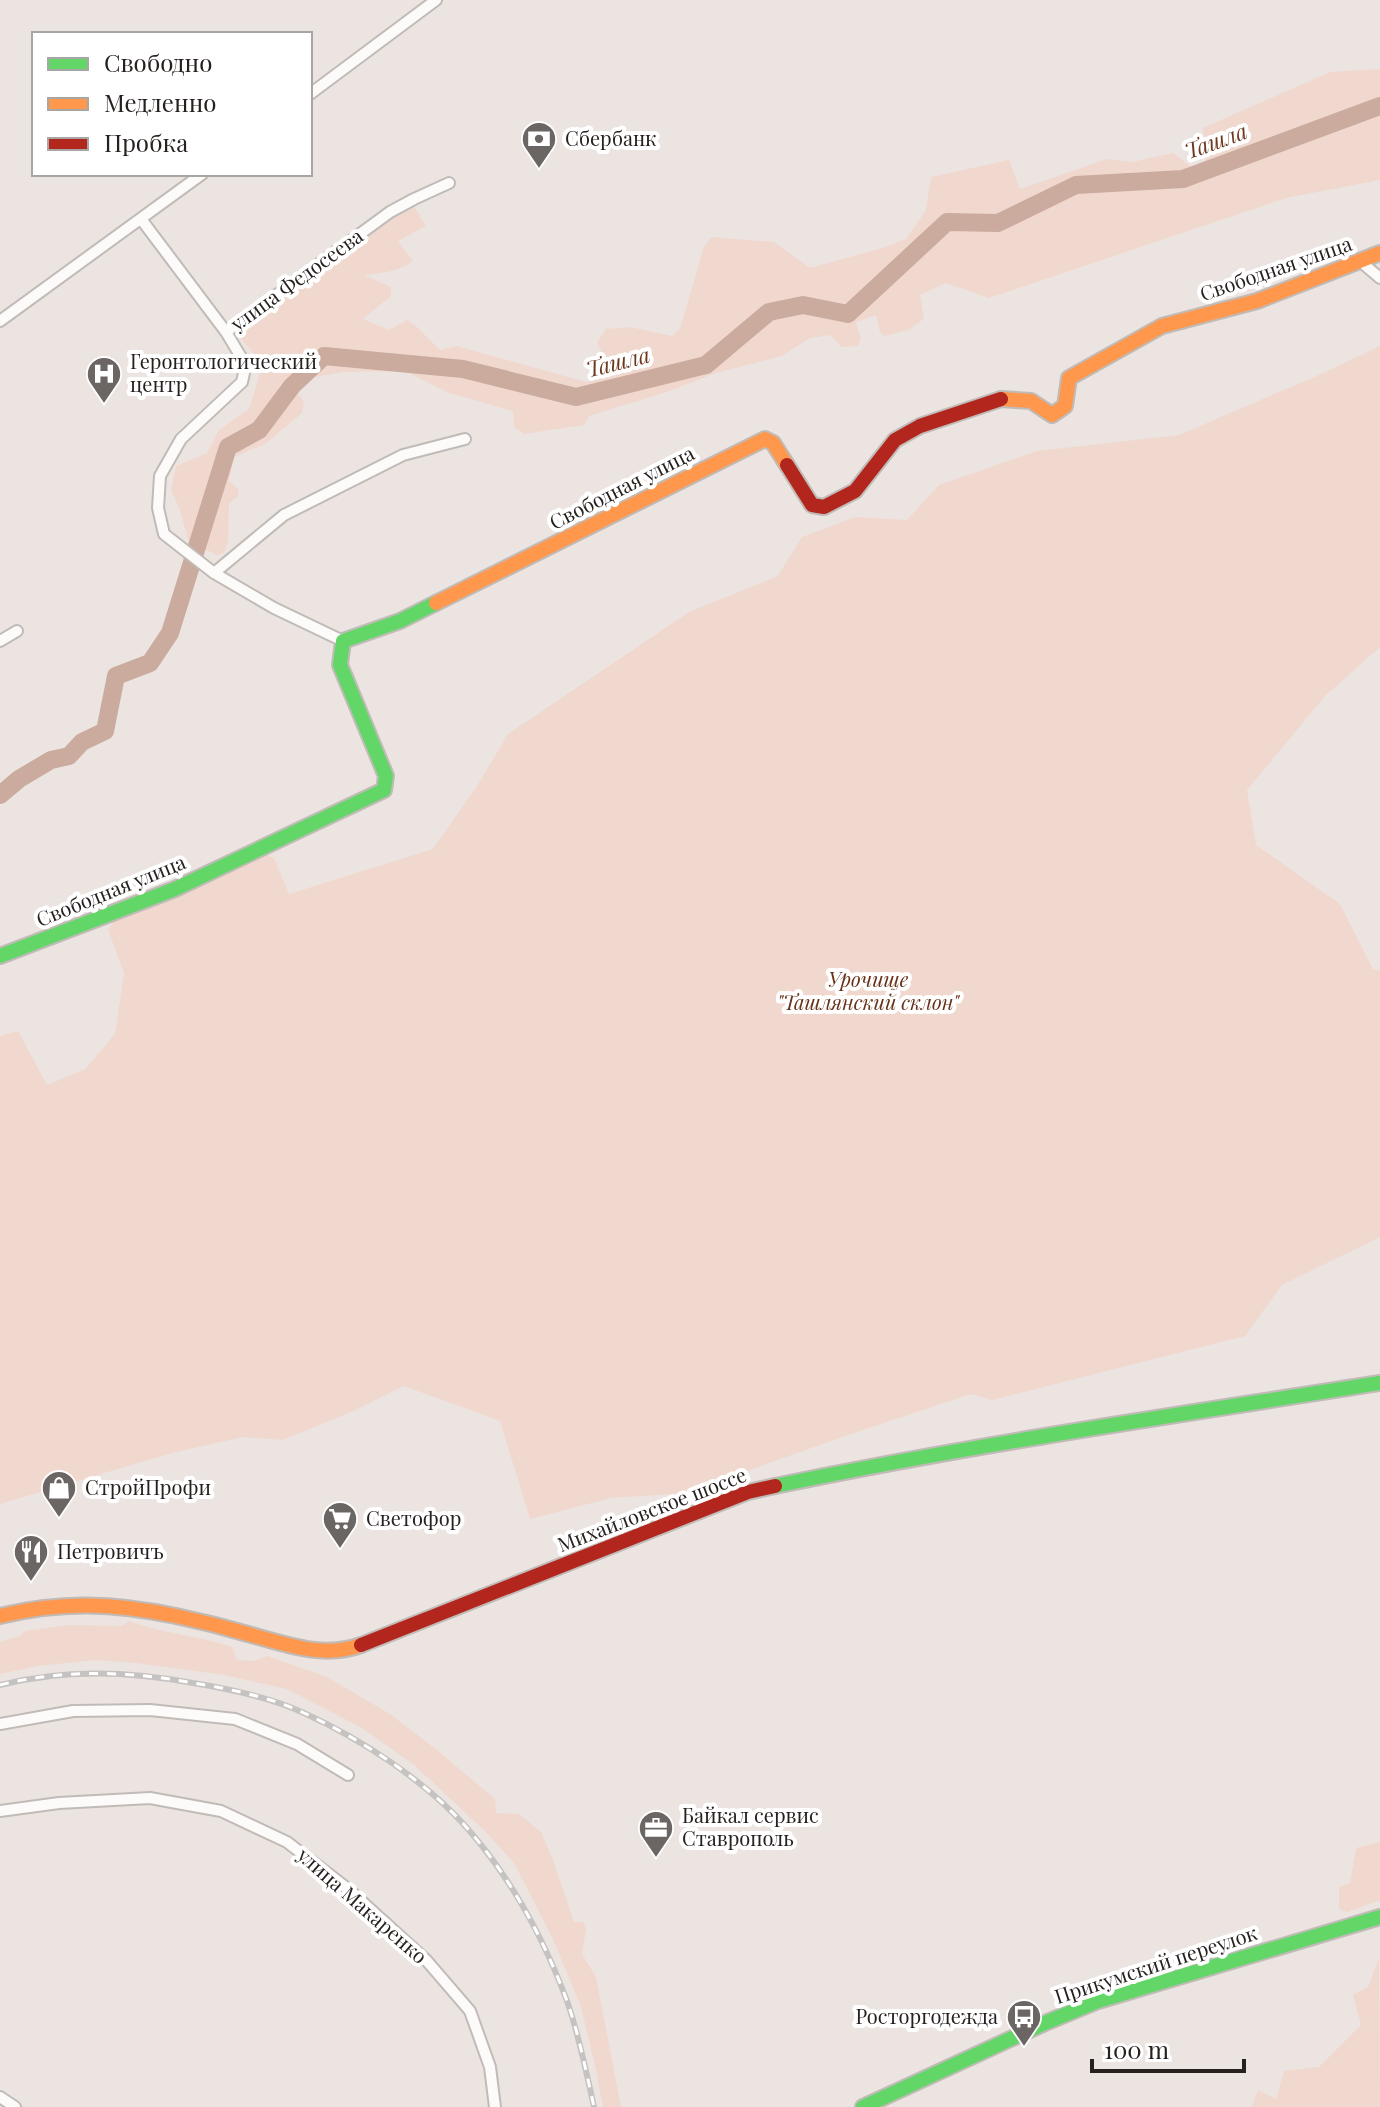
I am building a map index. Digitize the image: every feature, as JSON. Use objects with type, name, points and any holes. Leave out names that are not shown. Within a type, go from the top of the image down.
[{"type":"main road","name":"Свободная улица","points":[[0,956],[175,889],[384,790],[386,776],[340,665],[343,641],[400,621],[765,439],[773,443],[812,505],[824,507],[855,491],[895,440],[920,426],[1003,398],[1031,401],[1052,415],[1065,406],[1069,378],[1162,326],[1257,301],[1380,253]]},
{"type":"main road","name":"Михайловское шоссе","points":[[0,1616],[70,1604],[123,1606],[159,1611],[301,1647],[325,1651],[347,1650],[748,1492],[1112,1426],[1380,1383]]},
{"type":"main road","name":"Прикумский переулок","points":[[863,2107],[1098,2001],[1380,1917]]},
{"type":"street","points":[[312,93],[436,0]]},
{"type":"street","points":[[0,321],[199,176]]},
{"type":"street","name":"улица Федосеева","points":[[141,219],[226,332],[390,212],[449,183]]},
{"type":"street","points":[[1360,261],[1380,278]]},
{"type":"street","points":[[226,332],[244,362],[242,382],[181,439],[160,476],[158,508],[164,534],[214,573],[274,608],[343,641]]},
{"type":"street","points":[[214,573],[284,515],[403,455],[465,439]]},
{"type":"street","points":[[0,641],[17,631]]},
{"type":"street","points":[[0,1724],[73,1711],[150,1710],[235,1719],[297,1744],[348,1775]]},
{"type":"street","name":"улица Макаренко","points":[[0,1811],[59,1803],[150,1798],[221,1811],[287,1842],[348,1889],[427,1961],[470,2011],[490,2067],[495,2107]]},
{"type":"street","points":[[0,2097],[15,2107]]},
{"type":"green space","points":[[1380,69],[1380,180],[1286,198],[989,298],[946,283],[920,295],[924,319],[908,330],[885,336],[880,332],[876,315],[856,322],[861,339],[858,346],[841,347],[831,335],[810,338],[782,356],[716,373],[589,416],[584,425],[524,434],[514,427],[513,411],[449,393],[405,371],[343,372],[308,378],[296,390],[304,402],[302,413],[265,444],[234,457],[229,481],[238,489],[238,496],[229,504],[228,541],[224,553],[216,555],[193,547],[188,539],[171,490],[176,466],[207,453],[219,430],[249,409],[259,377],[257,357],[234,331],[412,203],[426,226],[398,241],[413,261],[396,270],[364,275],[391,287],[391,296],[363,319],[389,330],[407,320],[440,350],[457,346],[586,382],[601,377],[605,360],[597,342],[606,329],[630,327],[672,336],[680,329],[703,249],[711,237],[774,242],[810,268],[906,239],[926,210],[931,177],[1009,160],[1020,189],[1107,159],[1132,162],[1173,153],[1207,179],[1203,128],[1330,72]]},
{"type":"green space","name":"Урочище \"Ташлянский склон\"","points":[[1380,346],[1380,647],[1325,696],[1247,790],[1256,845],[1340,904],[1373,969],[1380,971],[1380,1237],[1282,1285],[1245,1336],[992,1400],[971,1394],[685,1493],[611,1498],[530,1519],[500,1421],[404,1386],[283,1440],[243,1437],[172,1453],[0,1504],[0,1036],[18,1031],[47,1085],[85,1069],[115,1034],[124,973],[108,930],[114,920],[179,896],[264,854],[274,858],[289,894],[433,849],[479,783],[508,734],[689,612],[778,576],[802,537],[856,517],[907,520],[939,485],[1037,451],[1179,435]]},
{"type":"green space","points":[[129,1621],[232,1647],[237,1660],[253,1661],[267,1656],[327,1677],[390,1714],[437,1750],[495,1799],[496,1813],[519,1814],[541,1832],[574,1922],[583,1922],[586,1929],[582,1954],[596,1977],[621,2107],[603,2107],[581,2007],[553,1939],[514,1863],[485,1831],[413,1764],[362,1728],[287,1689],[224,1675],[95,1660],[0,1674],[0,1642],[20,1636],[25,1631],[69,1625],[121,1626]]},
{"type":"green space","points":[[1380,1842],[1380,1900],[1347,1912],[1339,1909],[1339,1887],[1350,1883],[1356,1848]]},
{"type":"green space","points":[[1379,1958],[1380,2107],[1252,2107],[1258,2090],[1276,2099],[1284,2071],[1319,2067],[1361,2025],[1353,1995],[1368,1987]]},
{"type":"waterway","name":"Ташла","points":[[0,795],[19,779],[51,760],[69,756],[82,742],[105,731],[116,676],[150,663],[170,633],[228,447],[259,430],[292,386],[324,356],[463,369],[576,397],[706,365],[769,312],[803,305],[848,314],[947,222],[998,223],[1076,185],[1183,179],[1380,106]]},
{"type":"railway","points":[[0,1685],[48,1676],[121,1674],[221,1688],[291,1707],[348,1735],[392,1763],[432,1794],[467,1828],[498,1867],[525,1910],[567,2001],[594,2107]]},
{"type":"traffic: fast","points":[[0,956],[175,889],[384,790],[386,776],[340,665],[343,641],[400,621],[436,603]]},
{"type":"traffic: fast","points":[[775,1486],[1001,1443],[1380,1383]]},
{"type":"traffic: fast","points":[[863,2107],[1098,2001],[1380,1917]]},
{"type":"traffic: slow","points":[[1001,399],[1031,401],[1052,415],[1065,406],[1069,378],[1162,326],[1257,301],[1380,253]]},
{"type":"traffic: slow","points":[[436,603],[765,439],[773,443],[787,465]]},
{"type":"traffic: slow","points":[[0,1616],[66,1606],[109,1606],[185,1618],[290,1646],[333,1651],[361,1645]]},
{"type":"traffic: jam","points":[[787,465],[812,505],[824,507],[855,491],[895,440],[920,426],[1001,399]]},
{"type":"traffic: jam","points":[[361,1645],[748,1492],[775,1486]]},
{"type":"place","name":"Сбербанк","points":[[539,170]]},
{"type":"place","name":"Геронтологический центр","points":[[104,405]]},
{"type":"place","name":"СтройПрофи","points":[[59,1519]]},
{"type":"place","name":"Светофор","points":[[340,1550]]},
{"type":"place","name":"Петровичъ","points":[[31,1583]]},
{"type":"place","name":"Байкал сервис Ставрополь","points":[[656,1859]]},
{"type":"place","name":"Росторгодежда","points":[[1024,2048]]}]
